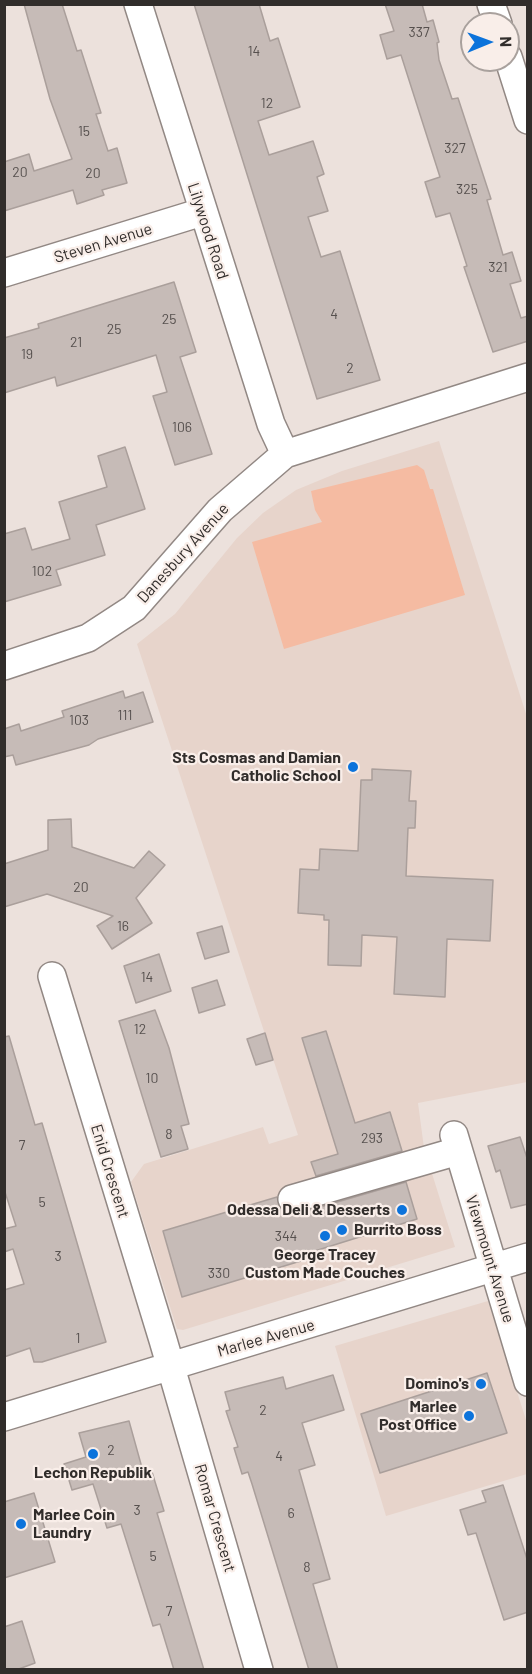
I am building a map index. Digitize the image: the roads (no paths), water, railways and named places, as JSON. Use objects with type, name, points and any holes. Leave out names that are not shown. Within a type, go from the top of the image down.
[{"type":"street","name":"Lilywood Road","points":[[138,4],[271,424],[285,454]]},
{"type":"street","points":[[513,72],[528,120]]},
{"type":"street","name":"Steven Avenue","points":[[4,273],[202,212]]},
{"type":"street","name":"Danesbury Avenue","points":[[4,666],[88,638],[134,608],[152,591],[220,510],[285,454],[528,377]]},
{"type":"street","name":"Enid Crescent","points":[[52,976],[171,1366]]},
{"type":"street","name":"Viewmount Avenue","points":[[292,1199],[456,1143],[492,1269],[522,1343],[528,1382]]},
{"type":"street","name":"Marlee Avenue","points":[[4,1417],[528,1257]]},
{"type":"street","name":"Romar Crescent","points":[[171,1366],[259,1670]]},
{"type":"place","name":"Sts Cosmas and Damian Catholic School","points":[[353,767]]},
{"type":"place","name":"Odessa Deli & Desserts","points":[[402,1210]]},
{"type":"place","name":"Burrito Boss","points":[[342,1230]]},
{"type":"place","name":"George Tracey Custom Made Couches","points":[[325,1236]]},
{"type":"place","name":"Domino's","points":[[481,1384]]},
{"type":"place","name":"Marlee Post Office","points":[[469,1416]]},
{"type":"place","name":"Lechon Republik","points":[[93,1454]]},
{"type":"place","name":"Marlee Coin Laundry","points":[[21,1524]]}]
